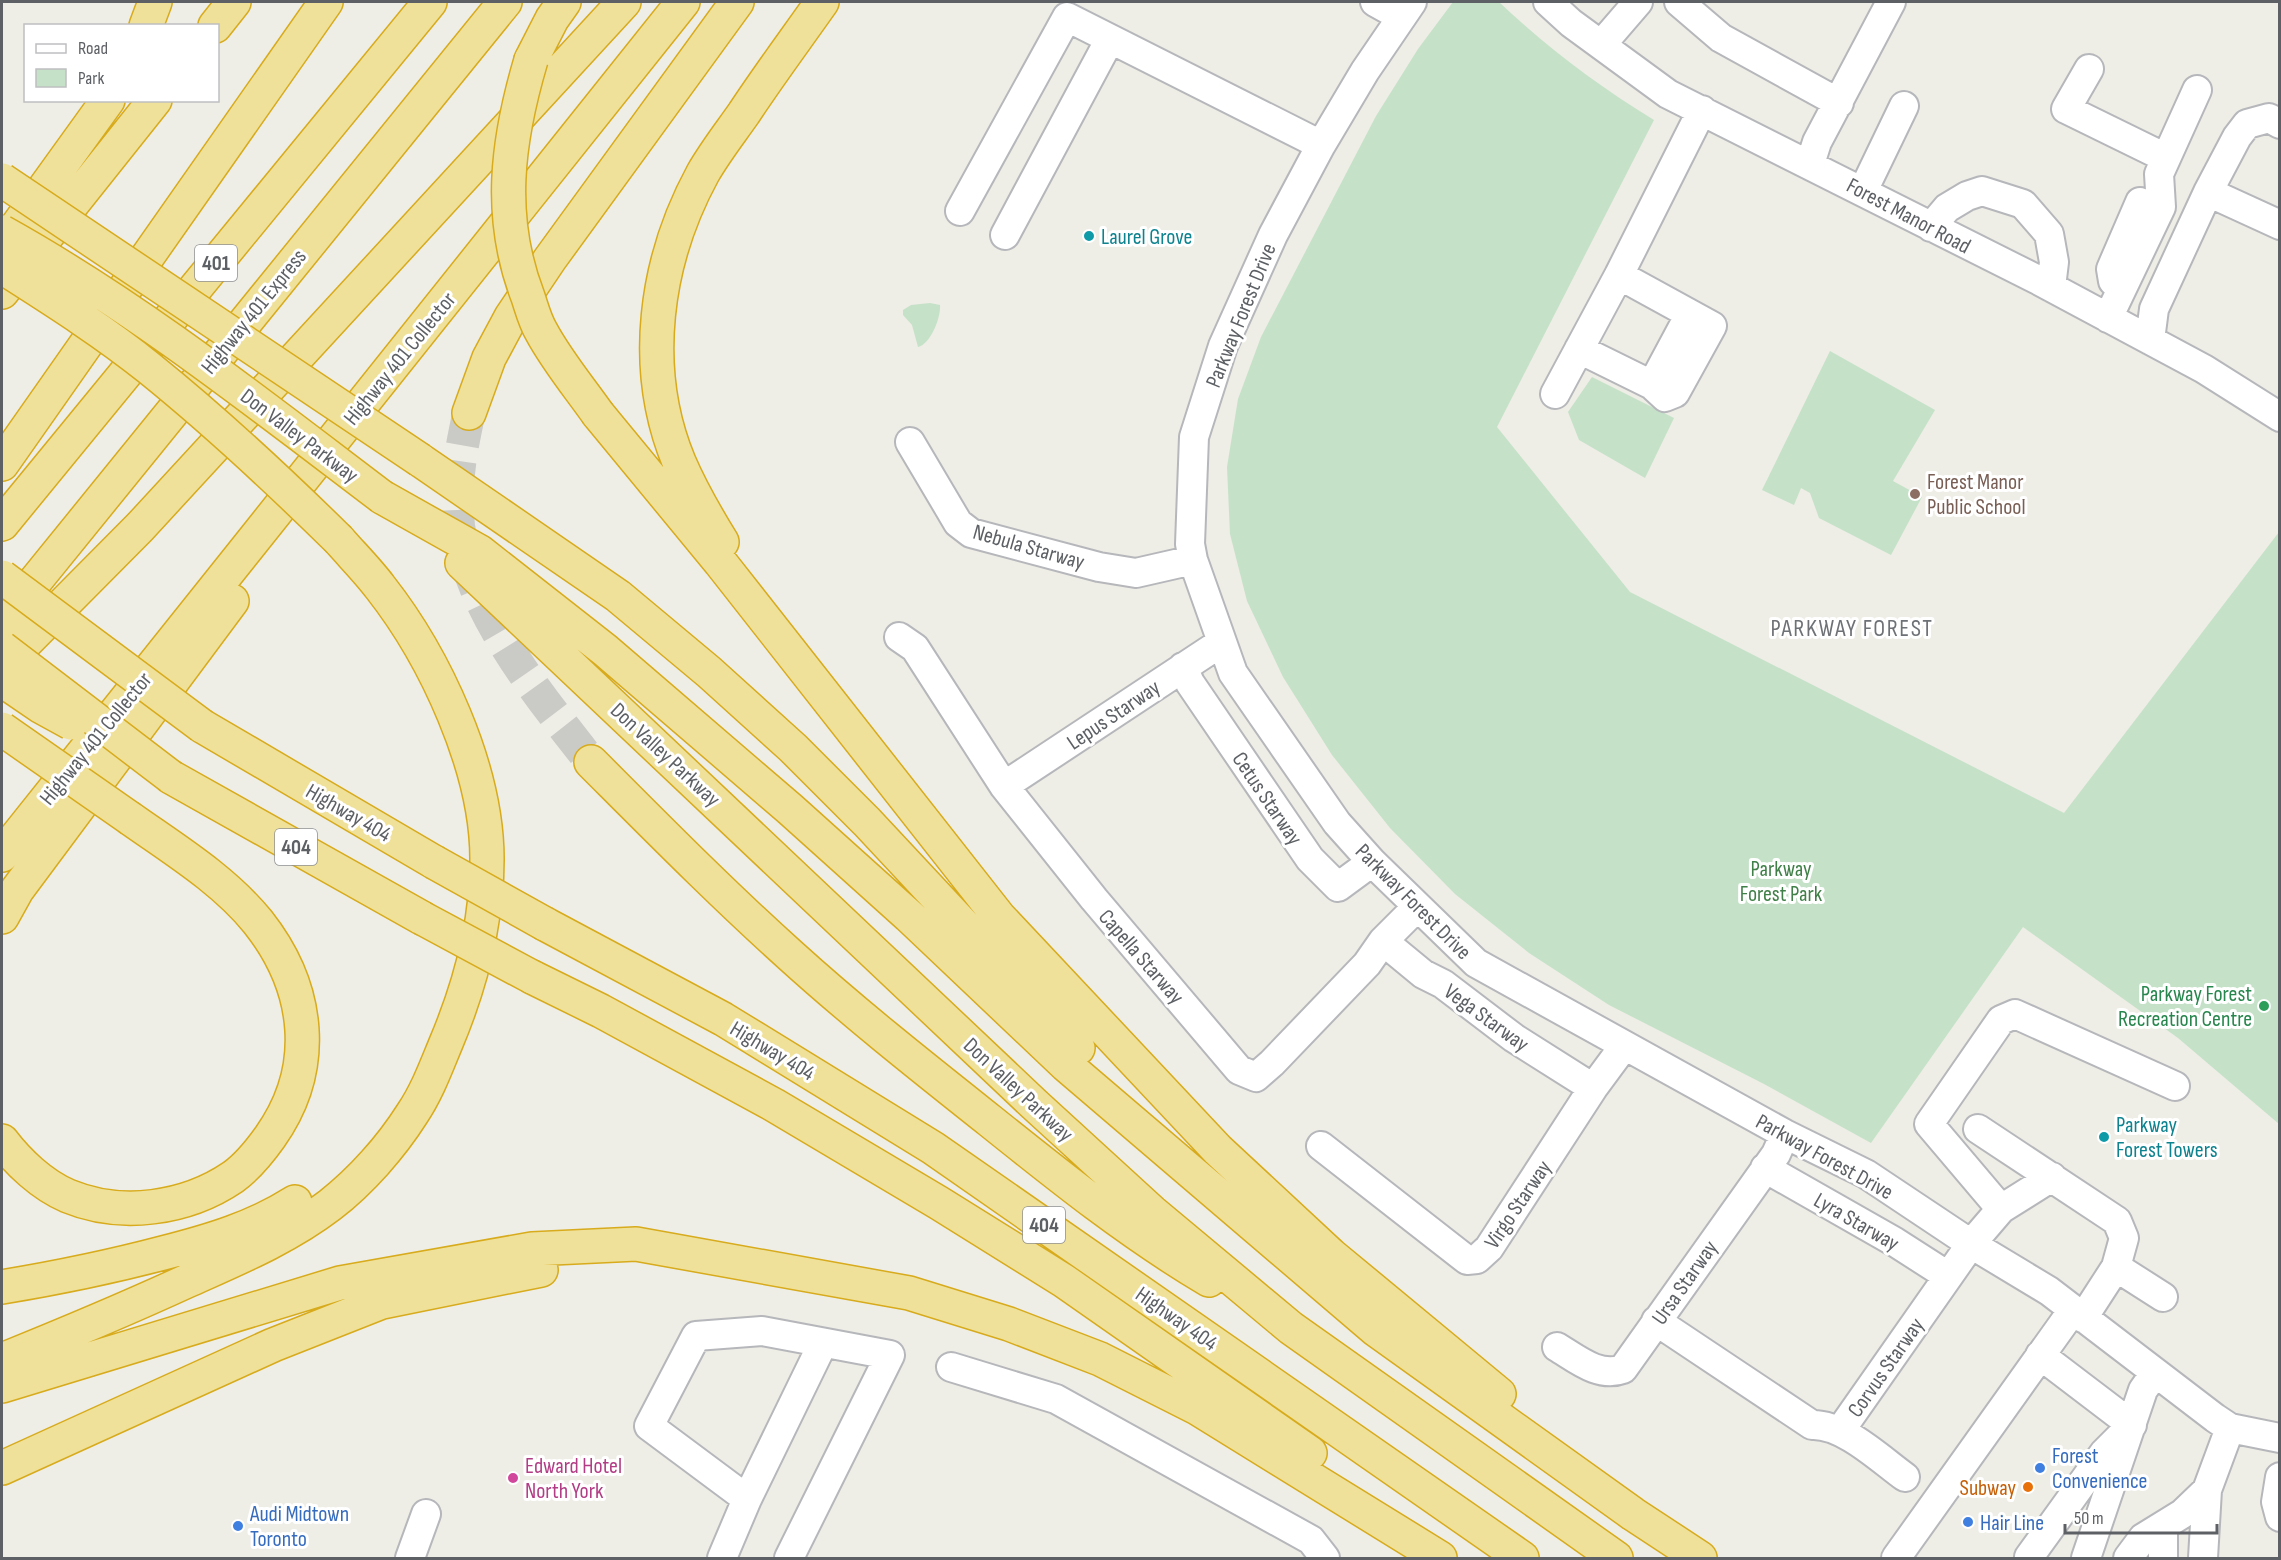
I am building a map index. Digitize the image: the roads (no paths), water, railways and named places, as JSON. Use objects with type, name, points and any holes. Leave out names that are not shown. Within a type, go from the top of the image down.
[{"type":"highway","points":[[147,24],[155,2]]},
{"type":"highway","points":[[217,24],[234,2]]},
{"type":"highway","points":[[2,464],[326,2]]},
{"type":"highway","name":"401","points":[[2,524],[430,2]]},
{"type":"highway","name":"Highway 401 Express","points":[[2,622],[505,2]]},
{"type":"highway","points":[[564,2],[552,19],[531,60],[517,107],[509,162],[508,199],[512,239],[521,280],[540,330],[598,414],[802,667],[999,917],[1218,1150],[1331,1256],[1497,1393],[1712,1558]]},
{"type":"highway","points":[[2,666],[140,527],[624,2]]},
{"type":"highway","name":"Highway 401 Collector","points":[[2,855],[683,2]]},
{"type":"highway","points":[[469,413],[489,358],[512,317],[550,259],[737,2]]},
{"type":"highway","points":[[802,667],[717,534],[679,461],[660,396],[656,364],[656,329],[661,290],[669,258],[694,191],[726,138],[822,2]]},
{"type":"highway","points":[[2,247],[107,102]]},
{"type":"highway","points":[[2,292],[153,102]]},
{"type":"highway","points":[[2,180],[420,460],[618,596],[709,672],[793,748],[867,822],[1199,1179]]},
{"type":"highway","name":"Don Valley Parkway","points":[[2,232],[46,256],[144,321],[382,497],[467,566],[1034,1104],[1152,1212],[1291,1328]]},
{"type":"highway","points":[[2,267],[70,310],[147,366],[217,424],[339,540],[380,587],[414,635],[443,689],[466,743],[480,801],[487,858],[482,918],[470,976],[453,1026],[433,1076],[413,1113],[390,1144],[362,1175],[331,1204],[284,1235],[139,1303],[2,1360]]},
{"type":"highway","points":[[2,917],[24,881],[250,578],[401,356]]},
{"type":"highway","points":[[382,497],[480,552],[605,650],[790,809],[909,916],[1066,1065],[1374,1329],[1623,1507],[1700,1558]]},
{"type":"highway","name":"Highway 404","points":[[2,577],[202,726],[434,862],[723,1019],[933,1148],[1522,1558]]},
{"type":"highway","points":[[2,648],[171,777]]},
{"type":"highway","points":[[2,680],[40,706],[171,777]]},
{"type":"highway","points":[[2,729],[201,869],[230,893],[258,922],[276,949],[291,979],[298,1003],[302,1031],[302,1056],[296,1088],[281,1121],[259,1152],[234,1176],[201,1195],[170,1204],[133,1209],[102,1205],[68,1196],[39,1179],[10,1152],[2,1141]]},
{"type":"highway","points":[[591,762],[790,955],[877,1031],[1074,1188],[1167,1256],[1291,1328],[1616,1558]]},
{"type":"highway","name":"Highway 404","points":[[171,777],[422,918],[601,1011],[774,1105],[1064,1281],[1347,1479],[1453,1558]]},
{"type":"highway","points":[[2,1287],[97,1270],[221,1238],[271,1217],[311,1192],[378,1133],[421,1080],[453,1026]]},
{"type":"highway","points":[[2,1386],[340,1283],[532,1249],[636,1244],[909,1293],[1009,1324],[1100,1359],[1197,1408],[1440,1558]]},
{"type":"highway","points":[[2,1468],[273,1345],[382,1302],[543,1270],[694,1262],[779,1268]]},
{"type":"street","points":[[1375,2],[1406,9]]},
{"type":"street","name":"Forest Manor Road","points":[[1548,2],[1571,23],[1668,94],[1863,190],[2051,287],[2112,310],[2150,340],[2204,369],[2280,417]]},
{"type":"street","points":[[1601,45],[1638,2]]},
{"type":"street","points":[[1679,2],[1721,38],[1839,103]]},
{"type":"street","points":[[1810,164],[1817,142],[1839,103],[1879,8]]},
{"type":"street","name":"Parkway Forest Drive","points":[[1406,9],[1365,71],[1321,145],[1273,235],[1223,346],[1194,436],[1190,543],[1193,560],[1233,673],[1337,823],[1417,907],[1476,963],[1785,1134],[1866,1174],[1971,1244],[2049,1291],[2230,1428],[2280,1438]]},
{"type":"street","points":[[960,211],[1066,17],[1321,145]]},
{"type":"street","points":[[1005,235],[1110,39]]},
{"type":"street","points":[[2089,69],[2066,109],[2166,158]]},
{"type":"street","points":[[2112,310],[2161,207],[2159,174],[2197,90]]},
{"type":"street","points":[[1863,190],[1904,106]]},
{"type":"street","points":[[1555,394],[1619,275],[1702,110]]},
{"type":"street","points":[[2150,340],[2154,309],[2208,192],[2237,137],[2247,124],[2269,118],[2280,123]]},
{"type":"street","points":[[1931,226],[1947,208],[1967,196],[1982,191],[2023,204],[2049,234],[2054,262],[2051,287]]},
{"type":"street","points":[[2208,192],[2280,225]]},
{"type":"street","points":[[2112,310],[2111,269],[2140,202]]},
{"type":"street","points":[[1579,349],[1652,386],[1701,320],[1619,275]]},
{"type":"street","name":"Nebula Starway","points":[[910,442],[958,523],[970,533],[1099,567],[1136,573],[1193,560]]},
{"type":"street","name":"Capella Starway","points":[[899,637],[915,648],[1004,786],[1094,899],[1239,1070],[1256,1077],[1272,1064],[1367,964],[1383,941],[1417,907]]},
{"type":"street","name":"Lepus Starway","points":[[1004,786],[1222,642]]},
{"type":"street","name":"Cetus Starway","points":[[1183,668],[1190,683],[1310,859],[1338,888],[1372,861]]},
{"type":"street","name":"Vega Starway","points":[[1383,941],[1423,974],[1443,984],[1514,1038],[1593,1088]]},
{"type":"street","points":[[2001,1209],[1929,1124],[2001,1020],[2015,1014],[2175,1086]]},
{"type":"street","name":"Virgo Starway","points":[[1321,1146],[1467,1260],[1477,1259],[1489,1248],[1593,1088],[1624,1046]]},
{"type":"street","points":[[1896,1558],[2040,1355],[2078,1314],[2116,1266],[2124,1238],[2117,1221],[1978,1129]]},
{"type":"street","name":"Ursa Starway","points":[[1557,1347],[1597,1370],[1612,1373],[1623,1369],[1776,1154],[1785,1134]]},
{"type":"street","name":"Lyra Starway","points":[[1764,1168],[1895,1242],[1948,1276]]},
{"type":"street","name":"Corvus Starway","points":[[1656,1321],[1812,1425],[1828,1426],[1840,1431],[1971,1244],[2001,1209],[2052,1177]]},
{"type":"street","points":[[2116,1266],[2163,1297]]},
{"type":"street","points":[[747,1499],[649,1426],[696,1336],[762,1331],[890,1355],[789,1558]]},
{"type":"street","points":[[722,1558],[747,1499],[823,1343]]},
{"type":"street","points":[[2040,1355],[2132,1425]]},
{"type":"street","points":[[951,1367],[1056,1399],[1311,1540],[1325,1558]]},
{"type":"street","points":[[2086,1558],[2144,1390],[2155,1373]]},
{"type":"street","points":[[2031,1558],[2029,1557],[2104,1453],[2132,1425]]},
{"type":"street","points":[[2203,1558],[2206,1490],[2230,1428]]},
{"type":"street","points":[[1840,1431],[1905,1477]]},
{"type":"street","points":[[2280,1476],[2276,1502],[2280,1516]]},
{"type":"street","points":[[2128,1558],[2143,1538],[2182,1514],[2206,1490]]},
{"type":"street","points":[[410,1558],[426,1514]]},
{"type":"street","points":[[2163,1526],[2163,1558]]},
{"type":"tunnel","points":[[469,413],[457,488],[460,535],[469,570],[502,640],[546,704],[591,762]]},
{"type":"place","name":"Laurel Grove","points":[[1089,236]]},
{"type":"place","name":"Forest Manor Public School","points":[[1915,494]]},
{"type":"place","name":"Parkway Forest Recreation Centre","points":[[2264,1006]]},
{"type":"place","name":"Parkway Forest Towers","points":[[2104,1137]]},
{"type":"place","name":"Forest Convenience","points":[[2040,1468]]},
{"type":"place","name":"Edward Hotel North York","points":[[513,1478]]},
{"type":"place","name":"Subway","points":[[2028,1487]]},
{"type":"place","name":"Hair Line","points":[[1968,1522]]},
{"type":"place","name":"Audi Midtown Toronto","points":[[238,1526]]},
{"type":"district","name":"PARKWAY FOREST","points":[[1852,628]]},
{"type":"park label","name":"Parkway Forest Park","points":[[1781,880]]}]
